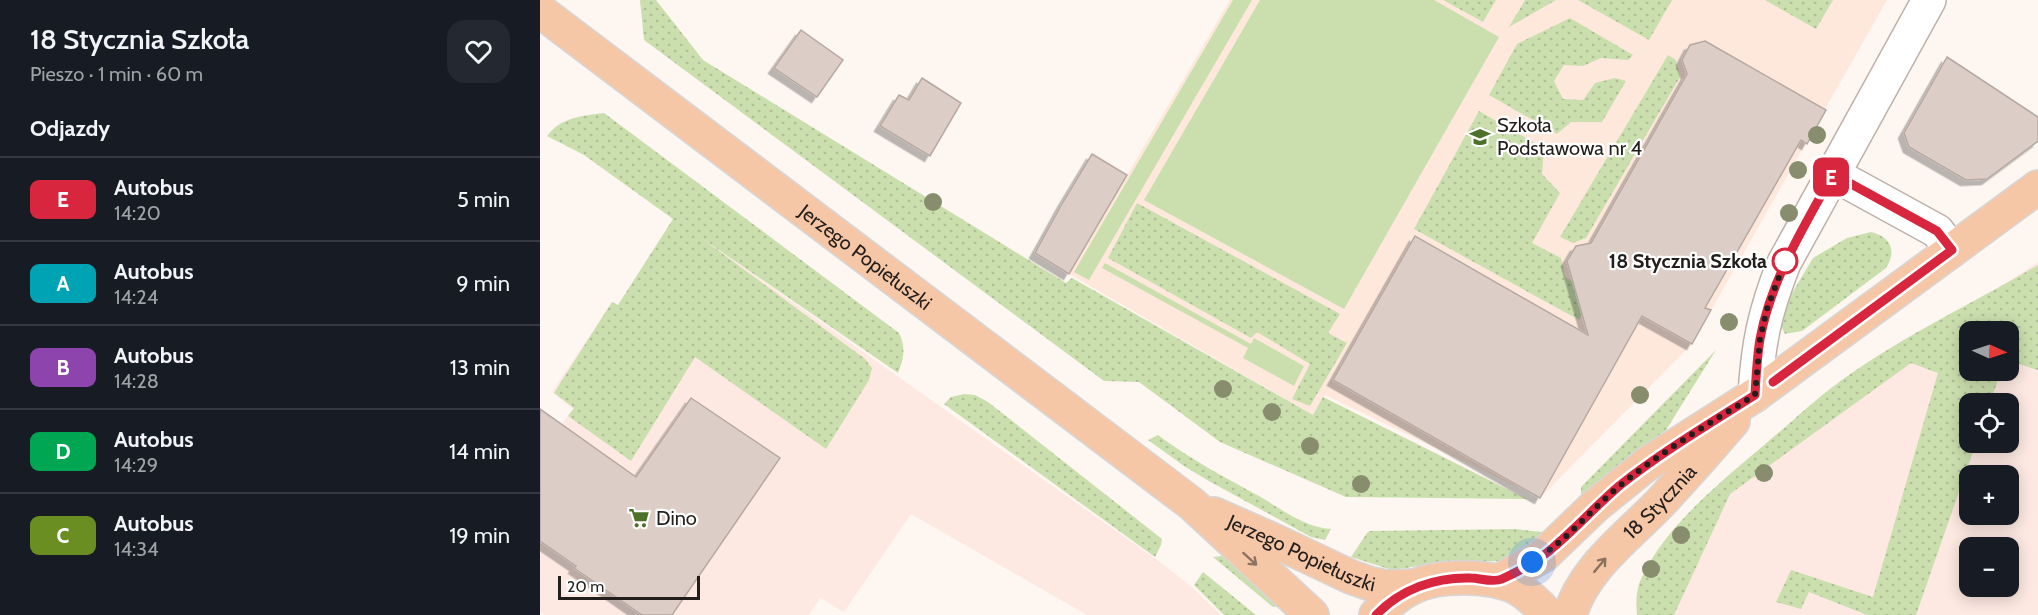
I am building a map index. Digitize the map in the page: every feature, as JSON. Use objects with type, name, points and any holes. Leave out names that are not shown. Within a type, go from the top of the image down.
[{"type":"main road","name":"Jerzego Popiełuszki","points":[[540,10],[1192,504],[1312,615]]},
{"type":"main road","name":"18 Stycznia","points":[[1499,581],[1544,555],[1595,506],[1647,464],[1755,395],[2038,187]]},
{"type":"main road","name":"18 Stycznia","points":[[1570,615],[1579,592],[1592,574],[1662,501],[1755,395]]},
{"type":"main road","name":"Jerzego Popiełuszki","points":[[1192,504],[1351,577],[1386,587],[1415,586]]},
{"type":"main road","points":[[1377,615],[1394,599],[1415,586],[1436,581],[1470,578],[1499,581],[1517,589],[1536,602],[1548,615]]},
{"type":"street","points":[[1755,395],[1760,339],[1775,285],[1784,263],[1929,0]]},
{"type":"street","points":[[1833,174],[1937,231],[1952,250]]},
{"type":"shaded area","name":"Szkoła Podstawowa nr 4","points":[[1230,0],[1887,0],[1692,344],[1540,498],[1325,395],[1313,415],[1069,274]]},
{"type":"shaded area","points":[[674,218],[1160,562],[1191,586],[1221,615],[1087,615],[911,514],[844,612],[820,598],[809,615],[545,615],[540,612],[540,454],[573,409],[552,392],[612,302],[618,305]]},
{"type":"shaded area","points":[[2038,262],[2038,615],[1637,615],[1636,598],[1640,581],[1657,552],[1682,521],[1727,477],[1830,389],[1991,293]]},
{"type":"green space","points":[[640,0],[656,0],[703,60],[1066,283],[1072,278],[1313,415],[1323,397],[1527,499],[1346,497],[1220,442],[1139,382],[1104,381],[644,40]]},
{"type":"green space","points":[[1233,0],[1252,0],[1089,280],[1074,272]]},
{"type":"green space","points":[[1260,0],[1434,0],[1499,37],[1344,309],[1144,200]]},
{"type":"green space","points":[[1443,0],[1496,0],[1483,22]]},
{"type":"green space","points":[[1525,0],[1556,0],[1509,27]]},
{"type":"green space","points":[[1578,0],[1672,0],[1649,40]]},
{"type":"green space","points":[[1765,0],[1833,0],[1816,29]]},
{"type":"green space","points":[[1570,18],[1633,55],[1628,60],[1601,58],[1583,66],[1564,65],[1554,81],[1563,99],[1583,100],[1595,83],[1615,78],[1626,81],[1602,122],[1571,122],[1557,134],[1489,95],[1517,44]]},
{"type":"green space","points":[[1668,55],[1676,60],[1680,77],[1586,238],[1573,243],[1560,237]]},
{"type":"green space","points":[[1479,111],[1547,150],[1543,159],[1542,174],[1560,193],[1532,243],[1561,258],[1565,277],[1594,293],[1579,320],[1414,229]]},
{"type":"green space","points":[[604,113],[899,333],[903,343],[903,353],[898,373],[700,237],[865,359],[872,368],[869,380],[826,449],[695,357],[631,461],[568,416],[574,408],[554,393],[612,302],[618,305],[673,219],[584,155],[547,136],[565,121]]},
{"type":"green space","points":[[1137,203],[1340,314],[1328,333],[1347,343],[1310,406],[1292,399],[1310,364],[1257,332],[1251,338],[1108,258]]},
{"type":"green space","points":[[1871,232],[1883,237],[1890,246],[1891,256],[1886,268],[1802,331],[1785,334],[1779,315],[1813,258],[1847,238]]},
{"type":"green space","points":[[1105,263],[1251,344],[1254,338],[1304,366],[1294,386],[1243,358],[1248,348],[1102,268]]},
{"type":"green space","points":[[2038,265],[2038,370],[2019,364],[2019,321],[1959,321],[1959,381],[1998,381],[1993,393],[1959,393],[1959,453],[1973,453],[1968,465],[1959,465],[1959,492],[1916,615],[1867,615],[1809,592],[1801,609],[1776,602],[1791,570],[1873,597],[1938,373],[1911,363],[1730,494],[1674,615],[1637,615],[1638,588],[1641,579],[1666,539],[1698,503],[1823,395],[1854,371]]},
{"type":"green space","points":[[1716,350],[1666,430],[1581,500],[1581,487]]},
{"type":"green space","points":[[964,394],[975,395],[988,402],[1162,539],[1155,557],[944,404],[951,397]]},
{"type":"green space","points":[[1158,435],[1195,460],[1293,517],[1321,528],[1331,529],[1325,540],[1311,537],[1184,466],[1148,440]]},
{"type":"green space","points":[[1516,529],[1550,533],[1506,561],[1446,562],[1392,570],[1351,557],[1370,531]]},
{"type":"green space","points":[[1222,556],[1282,606],[1273,607],[1213,557]]},
{"type":"green space","points":[[1203,572],[1256,615],[1224,615],[1194,585]]},
{"type":"building","points":[[801,30],[843,60],[817,97],[774,68]]},
{"type":"building","points":[[1705,41],[1826,110],[1807,144],[1801,140],[1705,308],[1711,310],[1692,344],[1642,316],[1540,498],[1333,380],[1415,236],[1588,335],[1567,261],[1576,246],[1591,243],[1687,74],[1682,60],[1690,45]]},
{"type":"building","points":[[1947,57],[2038,117],[2038,141],[1987,179],[1966,180],[1909,147],[1904,133]]},
{"type":"building","points":[[922,78],[961,103],[930,156],[880,126],[899,95],[909,100]]},
{"type":"building","points":[[1092,154],[1127,175],[1069,274],[1035,253]]},
{"type":"building","name":"Dino","points":[[691,398],[780,458],[672,615],[642,615],[574,568],[576,566],[540,541],[540,409],[636,477]]},
{"type":"bus line","name":"E","points":[[1376,615],[1394,599],[1415,586],[1436,581],[1470,578],[1499,581],[1520,569],[1544,555],[1595,506],[1647,464],[1755,395],[1760,339],[1775,285],[1784,263],[1833,174],[1937,231],[1952,250],[1773,382]]},
{"type":"place","name":"Szkoła Podstawowa nr 4","points":[[1480,137]]},
{"type":"place","name":"18 Stycznia Szkoła","points":[[1785,261]]},
{"type":"place","name":"Dino","points":[[639,518]]},
{"type":"route","points":[[1532,562],[1556,545],[1595,506],[1647,464],[1755,395],[1760,339],[1767,309],[1785,261]]}]
